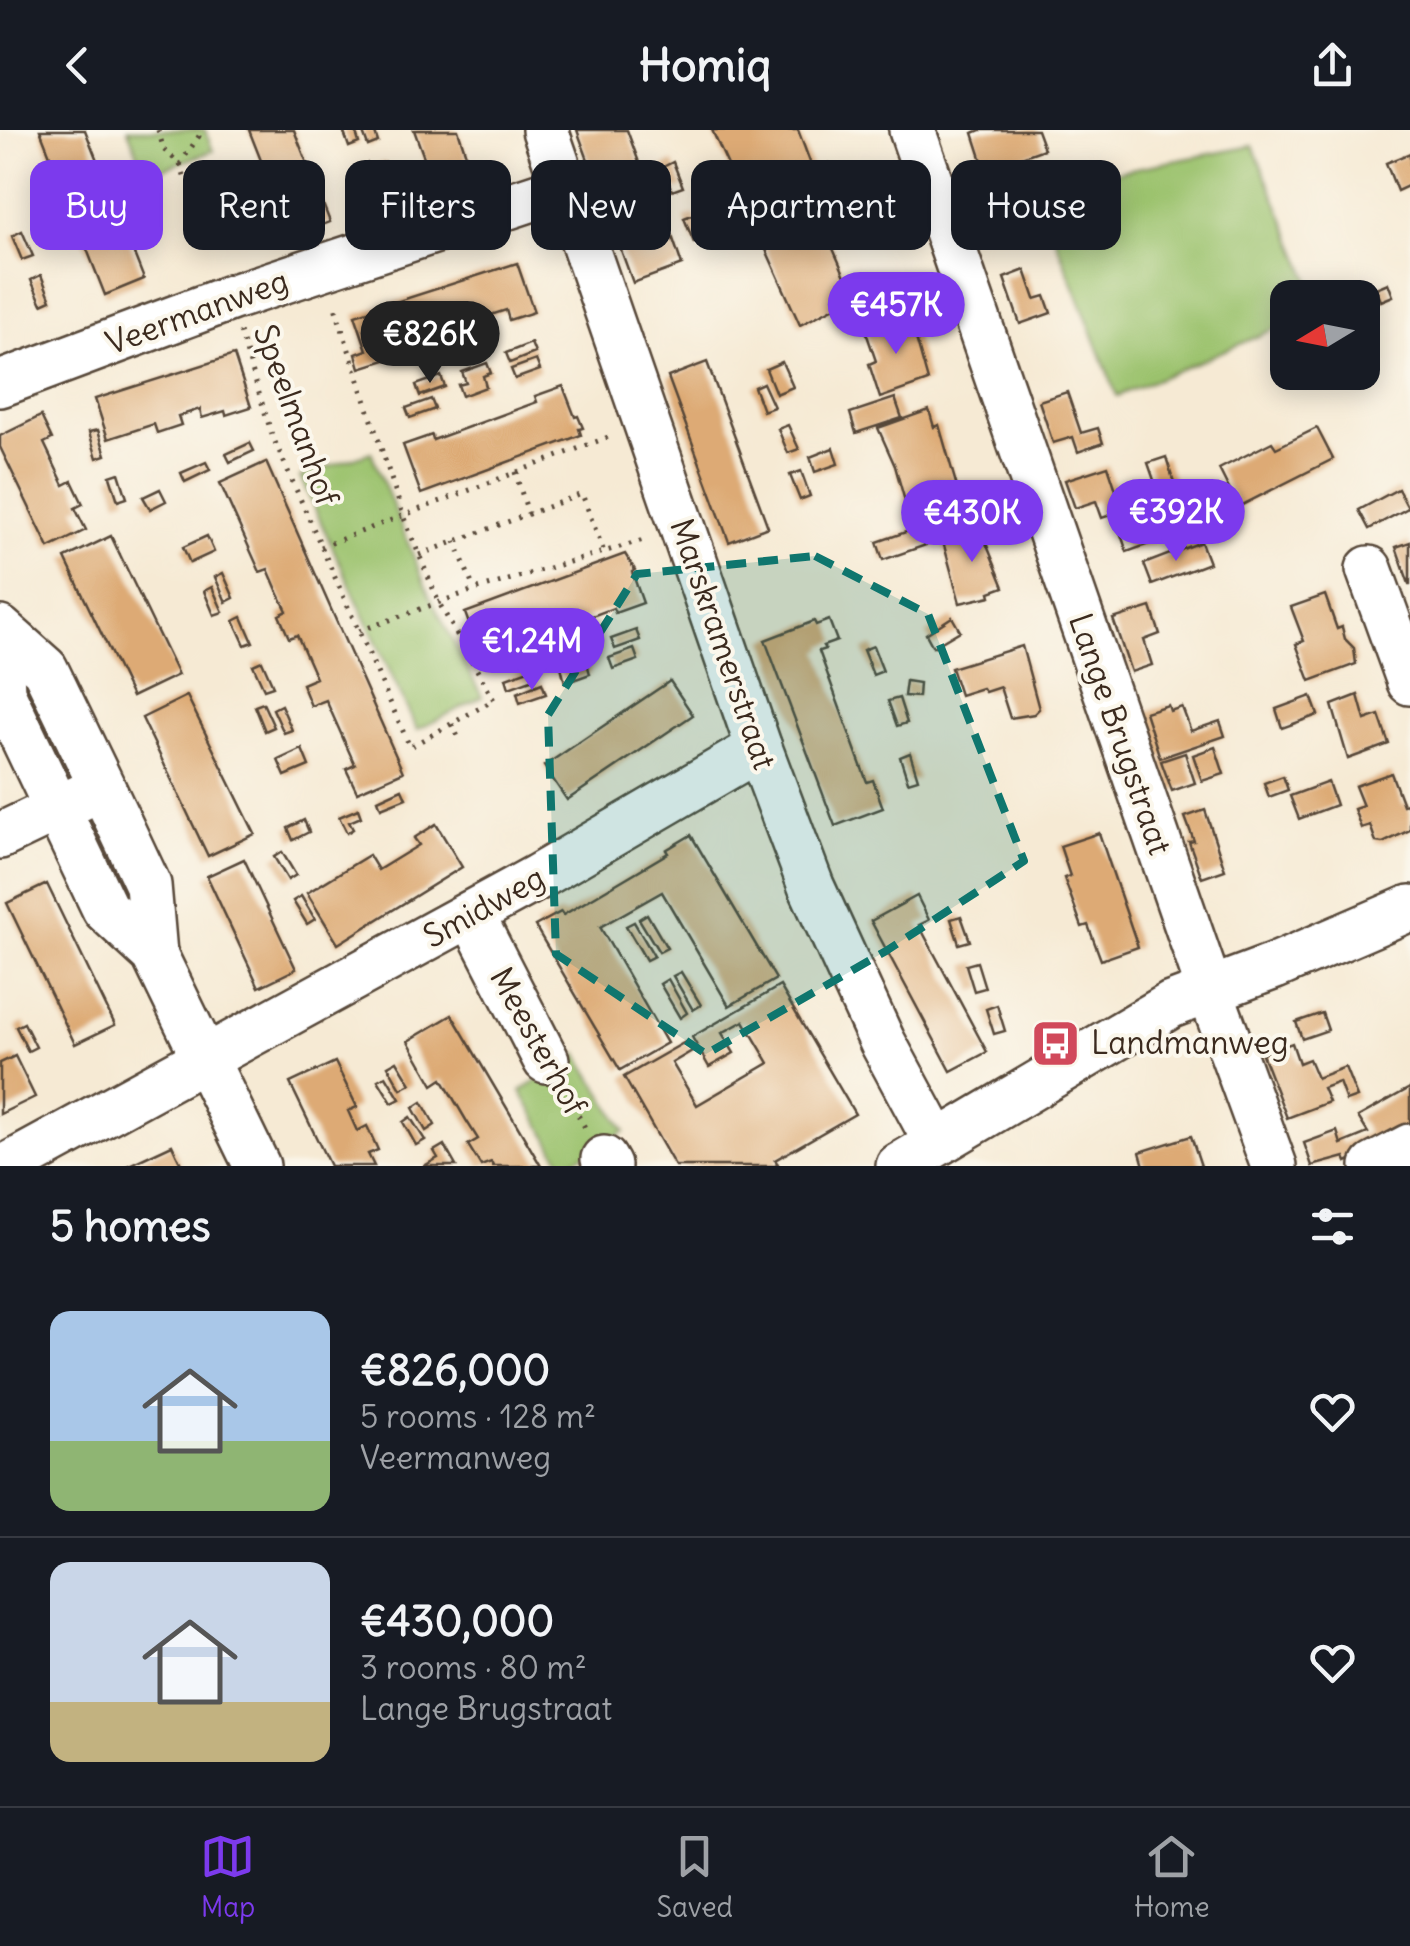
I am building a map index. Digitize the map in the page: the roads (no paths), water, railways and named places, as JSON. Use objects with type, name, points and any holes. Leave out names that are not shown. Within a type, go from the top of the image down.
[{"type":"street","name":"Marskramerstraat","points":[[546,130],[557,160]]},
{"type":"street","name":"Lange Brugstraat","points":[[912,130],[1274,1166]]},
{"type":"street","name":"Veermanweg","points":[[0,384],[230,298],[531,198]]},
{"type":"street","name":"Marskramerstraat","points":[[588,250],[758,748],[811,886],[882,1041],[937,1143]]},
{"type":"street","points":[[1369,568],[1410,682]]},
{"type":"street","points":[[0,630],[45,669],[102,787],[148,886],[154,954],[258,1166]]},
{"type":"street","points":[[0,650],[2,693],[104,909],[154,954]]},
{"type":"street","name":"Smidweg","points":[[8,1166],[470,914],[758,748]]},
{"type":"street","points":[[0,836],[102,787]]},
{"type":"street","points":[[899,1166],[1171,1005],[1410,908]]},
{"type":"street","name":"Meesterhof","points":[[470,914],[546,1060]]},
{"type":"street","points":[[1374,1166],[1410,1147]]},
{"type":"place","name":"Landmanweg","points":[[1056,1043]]}]
